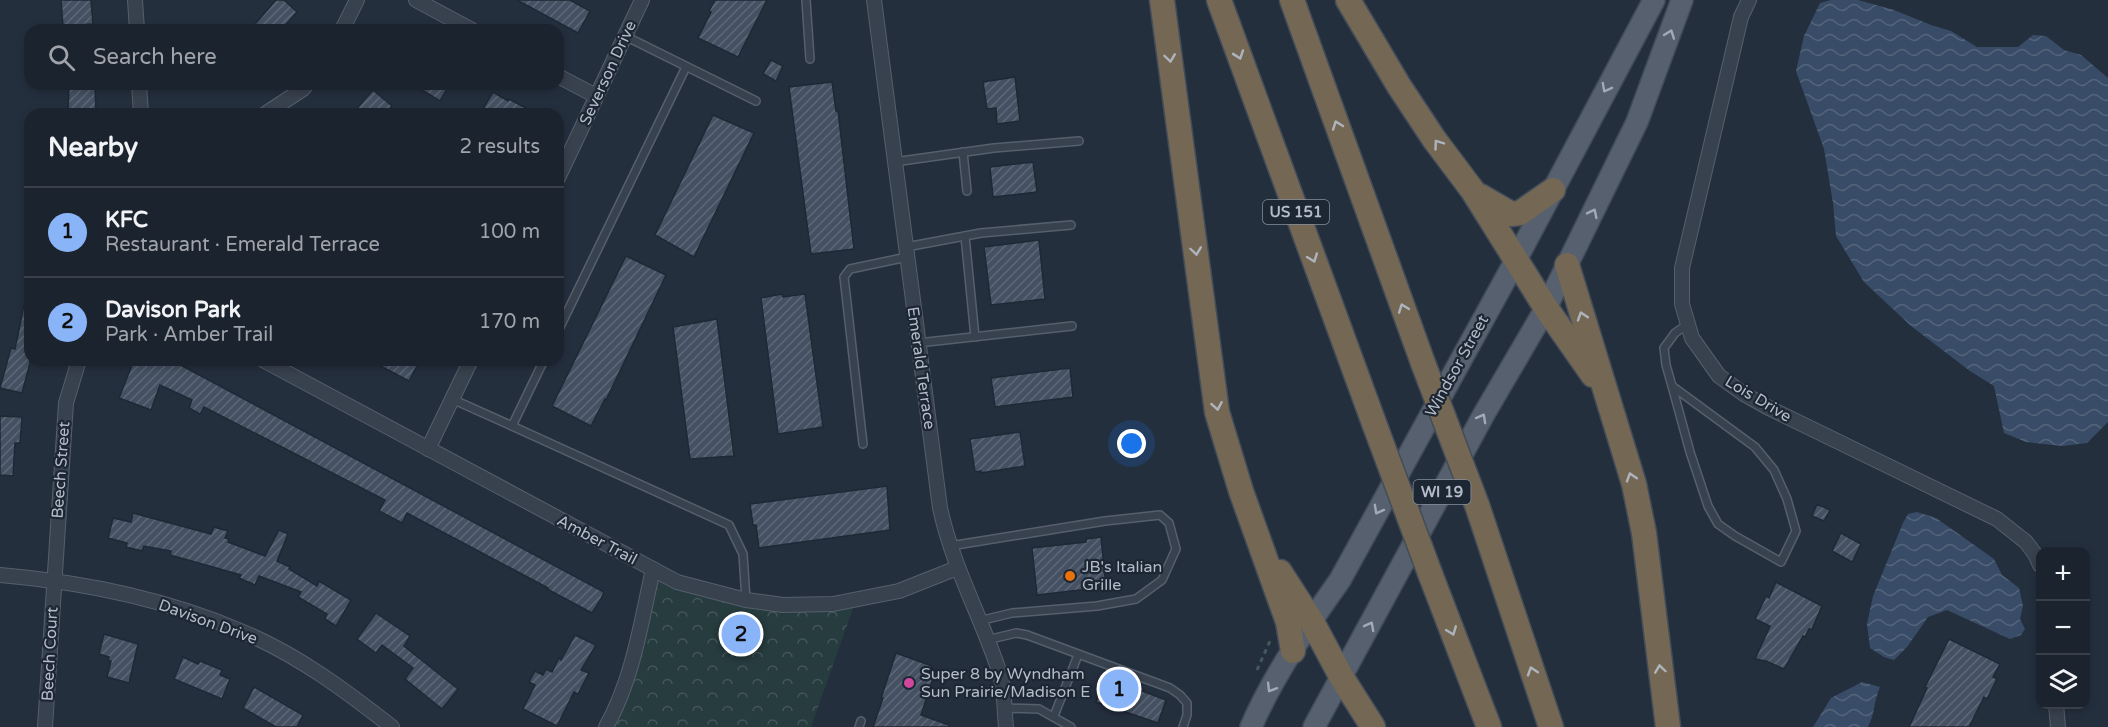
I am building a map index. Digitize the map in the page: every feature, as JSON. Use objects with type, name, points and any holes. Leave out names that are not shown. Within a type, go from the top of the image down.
[{"type":"highway","points":[[1162,0],[1217,412],[1255,533],[1288,622],[1293,651]]},
{"type":"highway","name":"US 151","points":[[1219,0],[1374,423],[1489,727]]},
{"type":"highway","points":[[1292,0],[1423,363],[1477,505],[1551,727]]},
{"type":"highway","points":[[1348,0],[1410,104],[1473,191],[1517,258],[1546,308],[1604,392]]},
{"type":"highway","points":[[1473,191],[1510,214],[1520,213],[1553,190]]},
{"type":"highway","points":[[1567,266],[1634,484],[1644,533],[1668,727]]},
{"type":"highway","points":[[1255,533],[1311,620],[1342,678],[1373,727]]},
{"type":"main road","name":"Windsor Street","points":[[1251,727],[1259,708],[1311,620],[1340,580],[1517,258],[1654,0]]},
{"type":"main road","name":"WI 19","points":[[1314,727],[1484,414],[1546,308],[1637,122],[1682,0]]},
{"type":"street","points":[[135,0],[137,24]]},
{"type":"street","points":[[345,24],[357,0]]},
{"type":"street","points":[[416,0],[461,24]]},
{"type":"street","name":"Severson Drive","points":[[564,165],[642,0]]},
{"type":"street","name":"Emerald Terrace","points":[[874,0],[940,508],[957,568],[999,670],[1006,727]]},
{"type":"street","name":"Lois Drive","points":[[1749,0],[1741,17],[1682,268],[1682,304],[1692,338],[1719,376],[1744,394],[1839,444],[1997,519],[2026,542],[2036,556]]},
{"type":"street","points":[[564,79],[596,96]]},
{"type":"street","points":[[139,90],[141,108]]},
{"type":"street","points":[[274,108],[301,90]]},
{"type":"street","name":"Beech Street","points":[[54,581],[66,403],[76,366]]},
{"type":"street","name":"Amber Trail","points":[[274,366],[677,582],[746,600],[783,605],[833,604],[899,591],[957,568]]},
{"type":"street","points":[[428,449],[468,366]]},
{"type":"street","points":[[606,727],[621,697],[634,651],[652,569]]},
{"type":"street","name":"Davison Drive","points":[[0,575],[54,581],[132,596],[182,609],[244,632],[336,684],[393,727]]},
{"type":"street","name":"Beech Court","points":[[45,727],[54,581]]},
{"type":"street","points":[[2056,709],[2058,727]]},
{"type":"lane","points":[[807,0],[810,59]]},
{"type":"lane","points":[[625,36],[756,101]]},
{"type":"lane","points":[[564,320],[686,67]]},
{"type":"lane","points":[[894,162],[963,152],[1080,141]]},
{"type":"lane","points":[[963,152],[967,191]]},
{"type":"lane","points":[[863,444],[844,277],[850,269],[965,236],[1071,225]]},
{"type":"lane","points":[[965,236],[975,337]]},
{"type":"lane","points":[[1672,386],[1755,447],[1774,470],[1787,499],[1796,531],[1781,562],[1718,524],[1708,506],[1690,452],[1666,365],[1664,348],[1675,333],[1688,324]]},
{"type":"lane","points":[[918,343],[1072,326]]},
{"type":"lane","points":[[512,426],[541,366]]},
{"type":"lane","points":[[452,399],[729,525],[743,554],[746,600]]},
{"type":"lane","points":[[950,546],[1105,521],[1160,515],[1169,523],[1176,549],[1162,580],[1136,599],[1097,606],[1012,613],[979,621]]},
{"type":"lane","points":[[987,640],[1016,633],[1027,635],[1170,688],[1187,703],[1187,715],[1183,727]]},
{"type":"lane","points":[[1054,716],[1078,655]]},
{"type":"lane","points":[[1004,708],[1039,709],[1071,727]]},
{"type":"green space","points":[[653,569],[746,600],[856,600],[811,727],[606,727]]},
{"type":"water","points":[[1831,0],[1858,0],[1894,10],[1951,31],[1977,47],[2018,47],[2033,35],[2046,36],[2064,50],[2081,55],[2108,78],[2108,422],[2087,443],[2063,446],[2026,442],[2004,433],[1994,386],[1970,371],[1911,326],[1864,282],[1836,236],[1824,149],[1796,71],[1804,36],[1820,3]]},
{"type":"water","points":[[1917,512],[1936,518],[1994,559],[2002,575],[2019,588],[2023,606],[2020,619],[2025,629],[2021,635],[2010,639],[1947,610],[1928,617],[1907,647],[1894,660],[1870,648],[1867,624],[1873,596],[1903,523],[1908,514]]},
{"type":"water","points":[[1862,682],[1880,687],[1868,727],[1813,727],[1831,698]]},
{"type":"building","points":[[61,0],[91,0],[93,24],[63,24]]},
{"type":"building","points":[[276,0],[284,0],[297,12],[286,24],[255,24]]},
{"type":"building","points":[[517,0],[570,0],[590,11],[578,33]]},
{"type":"building","points":[[715,0],[767,0],[738,57],[698,38]]},
{"type":"building","points":[[771,60],[783,66],[776,81],[763,74]]},
{"type":"building","points":[[1015,77],[1020,121],[997,124],[996,108],[987,109],[983,82]]},
{"type":"building","points":[[832,82],[836,111],[838,111],[854,249],[811,254],[789,87]]},
{"type":"building","points":[[69,90],[95,90],[96,108],[68,108]]},
{"type":"building","points":[[373,90],[392,106],[390,108],[357,108]]},
{"type":"building","points":[[422,90],[446,90],[440,101]]},
{"type":"building","points":[[493,92],[526,108],[484,108]]},
{"type":"building","points":[[713,115],[754,133],[694,257],[655,235]]},
{"type":"building","points":[[1033,162],[1037,192],[993,197],[990,167]]},
{"type":"building","points":[[1039,240],[1045,299],[991,305],[984,247]]},
{"type":"building","points":[[626,256],[666,275],[606,400],[591,426],[552,406]]},
{"type":"building","points":[[782,294],[783,297],[805,294],[823,427],[778,434],[761,298]]},
{"type":"building","points":[[24,305],[24,366],[29,366],[22,393],[0,388],[11,348],[15,349]]},
{"type":"building","points":[[717,319],[734,456],[690,459],[673,327]]},
{"type":"building","points":[[132,366],[182,366],[604,592],[592,613],[407,513],[402,523],[379,511],[385,500],[204,407],[200,414],[189,408],[192,400],[160,385],[151,410],[119,398]]},
{"type":"building","points":[[380,366],[417,366],[409,381]]},
{"type":"building","points":[[1070,368],[1073,397],[995,407],[991,378]]},
{"type":"building","points":[[0,416],[22,417],[20,443],[15,443],[13,476],[0,475]]},
{"type":"building","points":[[1020,432],[1025,466],[975,472],[970,439]]},
{"type":"building","points":[[887,486],[890,530],[759,548],[750,504]]},
{"type":"building","points":[[1817,504],[1830,510],[1824,521],[1812,516]]},
{"type":"building","points":[[133,513],[211,534],[214,527],[228,531],[225,538],[229,539],[228,542],[265,556],[279,530],[288,534],[277,561],[290,567],[289,569],[317,586],[319,581],[351,600],[336,626],[325,619],[327,614],[298,597],[301,592],[259,576],[255,585],[239,578],[241,575],[170,555],[171,551],[144,546],[142,551],[126,547],[127,543],[108,538],[113,518],[131,522]]},
{"type":"building","points":[[1841,533],[1861,544],[1852,562],[1832,551]]},
{"type":"building","name":"JB's Italian Grille","points":[[1101,537],[1106,587],[1037,595],[1032,548],[1086,542],[1086,539]]},
{"type":"building","points":[[1776,582],[1822,606],[1812,629],[1809,629],[1805,637],[1803,636],[1784,669],[1755,659],[1770,626],[1755,619],[1766,596],[1769,598]]},
{"type":"building","points":[[376,613],[410,636],[404,646],[458,689],[442,709],[405,679],[413,668],[382,645],[376,653],[357,639]]},
{"type":"building","points":[[104,634],[138,644],[129,683],[107,677],[111,661],[108,661],[109,657],[99,654]]},
{"type":"building","points":[[575,635],[596,645],[581,670],[589,673],[578,694],[574,692],[557,726],[523,709],[535,685],[529,682],[535,671],[543,675],[546,669],[552,672]]},
{"type":"building","points":[[1949,639],[2000,664],[1993,677],[1997,679],[1987,699],[1984,697],[1969,727],[1909,727],[1927,688],[1925,687]]},
{"type":"building","name":"Super 8 by Wyndham Sun Prairie/Madison E","points":[[896,653],[936,669],[921,715],[949,725],[949,727],[873,727]]},
{"type":"building","points":[[183,657],[198,664],[200,661],[222,670],[220,675],[230,679],[222,699],[174,679]]},
{"type":"building","points":[[1105,677],[1166,700],[1158,723],[1096,702]]},
{"type":"building","points":[[254,687],[303,715],[297,727],[276,727],[243,708]]},
{"type":"place","name":"JB's Italian Grille","points":[[1070,576]]},
{"type":"place","name":"Davison Park","points":[[741,634]]},
{"type":"place","name":"Super 8 by Wyndham Sun Prairie/Madison E","points":[[909,683]]},
{"type":"place","name":"KFC","points":[[1119,689]]}]
